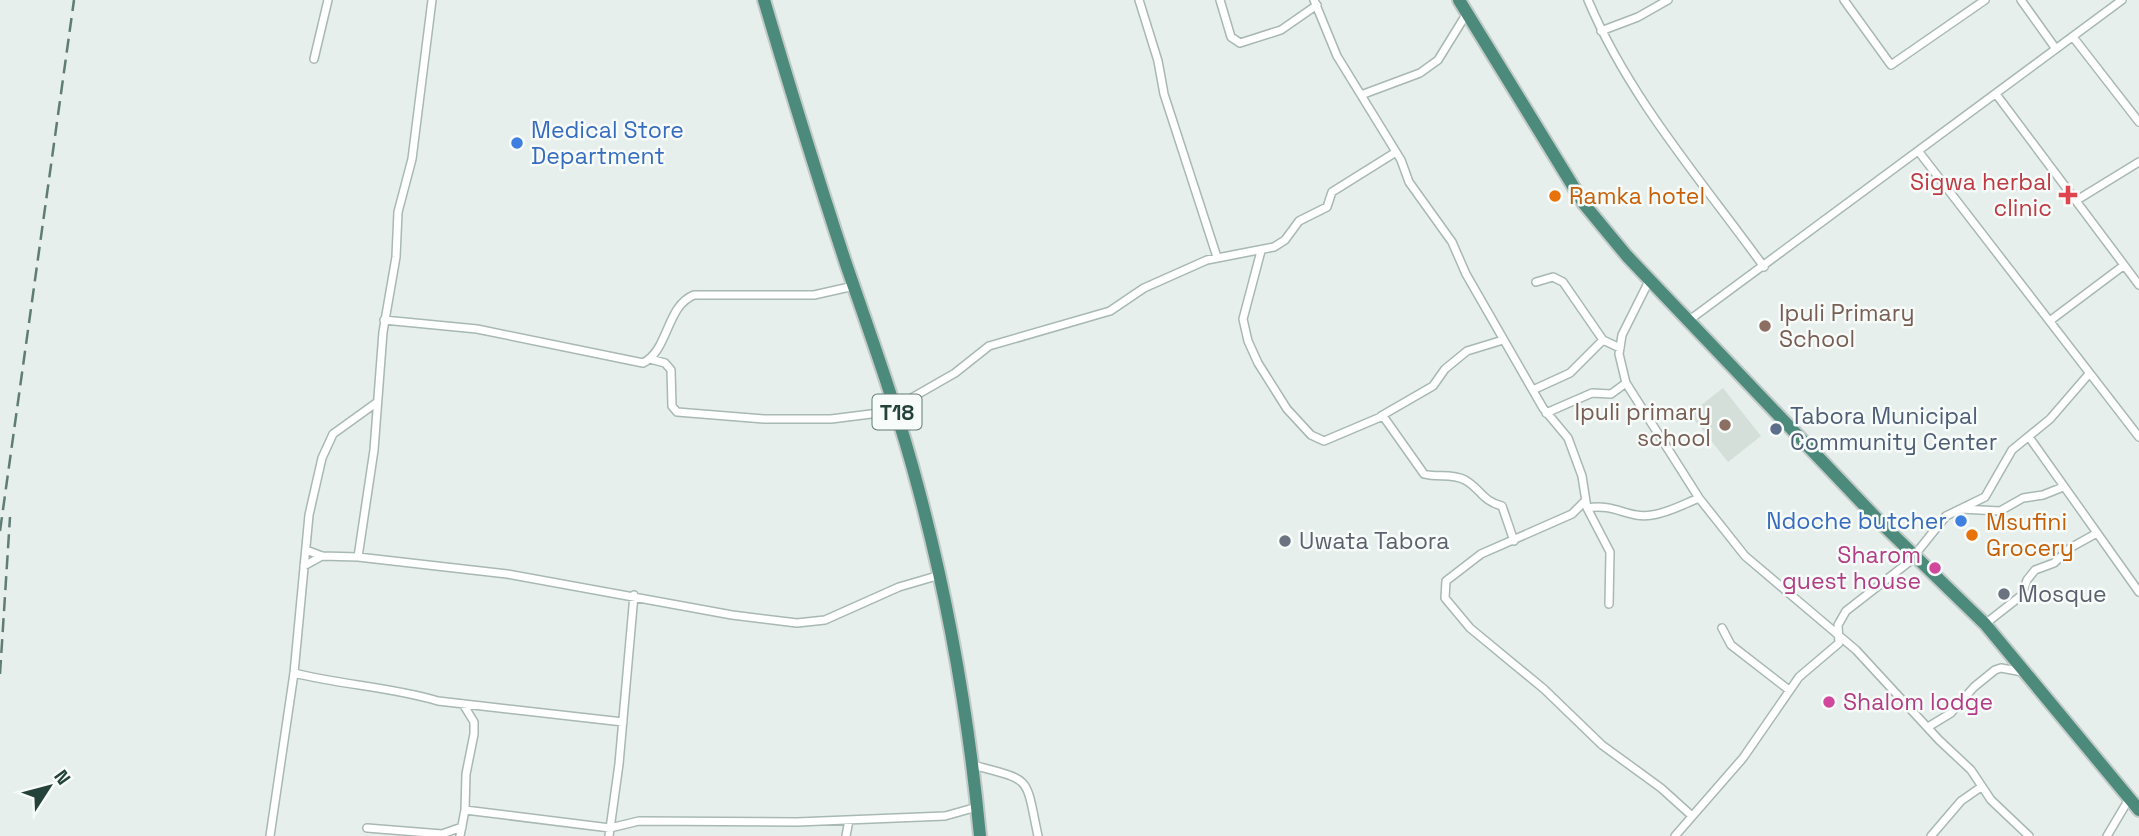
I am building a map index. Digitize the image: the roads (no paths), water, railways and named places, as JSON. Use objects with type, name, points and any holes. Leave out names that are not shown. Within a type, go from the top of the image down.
[{"type":"highway","name":"T18","points":[[764,0],[854,286],[896,409],[940,575],[973,765],[980,836]]},
{"type":"highway","points":[[1459,0],[1584,204],[1649,281],[1688,322],[1985,624],[2139,810]]},
{"type":"street","points":[[314,58],[328,0]]},
{"type":"street","points":[[358,557],[374,450],[384,320],[396,257],[398,212],[412,159],[432,0]]},
{"type":"street","points":[[1139,0],[1158,61],[1164,94],[1217,257]]},
{"type":"street","points":[[1220,0],[1231,37],[1240,43],[1280,30],[1316,3],[1330,42],[1396,152],[1411,184],[1452,242],[1466,274],[1503,340],[1535,389],[1546,413],[1568,438],[1582,476],[1586,505],[1610,552],[1609,604]]},
{"type":"street","points":[[1588,0],[1601,31],[1654,116],[1764,267]]},
{"type":"street","points":[[1648,0],[1652,8]]},
{"type":"street","points":[[1601,31],[1627,23],[1668,0]]},
{"type":"street","points":[[1844,0],[1891,65],[1985,0]]},
{"type":"street","points":[[2021,0],[2056,49]]},
{"type":"street","points":[[1688,322],[2119,1]]},
{"type":"street","points":[[1361,95],[1420,73],[1437,60],[1467,13]]},
{"type":"street","points":[[2073,37],[2136,110],[2139,122]]},
{"type":"street","points":[[1996,94],[2139,285]]},
{"type":"street","points":[[384,320],[477,329],[639,363],[650,359],[664,363],[671,370],[672,406],[677,412],[764,419],[864,417],[896,409],[919,391],[955,373],[989,346],[1110,312],[1144,288],[1217,257],[1261,251],[1280,244],[1298,221],[1327,207],[1335,190],[1396,152]]},
{"type":"street","points":[[1919,152],[2051,320],[2088,375],[2139,438]]},
{"type":"street","points":[[2077,200],[2139,162]]},
{"type":"street","points":[[1261,251],[1244,325],[1258,363],[1287,409],[1311,435],[1324,441],[1381,416],[1433,386],[1445,369],[1467,351],[1503,340]]},
{"type":"street","points":[[2051,320],[2123,266]]},
{"type":"street","points":[[1536,282],[1553,277],[1563,282],[1603,340],[1620,348]]},
{"type":"street","points":[[1649,281],[1622,335],[1620,348],[1626,383],[1699,498],[1745,556],[1840,636],[1971,770],[1991,800],[2029,836]]},
{"type":"street","points":[[650,359],[679,305],[690,296],[764,292],[814,295],[854,286]]},
{"type":"street","points":[[1535,389],[1570,373],[1603,340]]},
{"type":"street","points":[[1680,835],[1692,816],[1743,758],[1799,677],[1834,649],[1840,636],[1838,625],[1846,611],[1916,556],[1946,516],[1985,497],[1996,483],[2007,456],[2062,406],[2088,375]]},
{"type":"street","points":[[1546,413],[1592,393],[1611,394],[1626,383]]},
{"type":"street","points":[[270,836],[294,673],[309,514],[328,442],[333,434],[376,403]]},
{"type":"street","points":[[1381,416],[1424,474],[1453,476],[1466,480],[1487,502],[1502,506],[1514,541]]},
{"type":"street","points":[[2029,437],[2139,592]]},
{"type":"street","points":[[1960,508],[2000,511],[2023,498],[2043,495],[2063,487]]},
{"type":"street","points":[[1692,816],[1661,788],[1602,745],[1544,690],[1470,628],[1445,598],[1443,588],[1449,578],[1481,554],[1572,514],[1586,505],[1608,506],[1626,513],[1652,515],[1699,498]]},
{"type":"street","points":[[1985,624],[2022,595],[2035,570],[2054,563],[2075,545],[2097,533]]},
{"type":"street","points":[[306,550],[322,556],[358,557],[507,574],[634,595],[732,615],[805,622],[825,620],[898,587],[940,575]]},
{"type":"street","points":[[304,566],[322,556]]},
{"type":"street","points":[[610,832],[634,595]]},
{"type":"street","points":[[1722,628],[1731,645],[1789,690]]},
{"type":"street","points":[[1927,727],[1951,713],[1974,687],[1995,670],[2001,668],[2026,672]]},
{"type":"street","points":[[294,673],[463,704],[623,722]]},
{"type":"street","points":[[460,836],[466,810],[466,774],[474,734],[474,722],[463,704]]},
{"type":"street","points":[[973,765],[1011,774],[1024,782],[1029,791],[1038,836]]},
{"type":"street","points":[[1931,836],[1961,801],[1981,787]]},
{"type":"street","points":[[2107,836],[2129,799]]},
{"type":"street","points":[[466,810],[610,832],[639,821],[849,820],[945,816],[977,807]]},
{"type":"street","points":[[846,836],[849,820]]},
{"type":"street","points":[[367,828],[442,834],[462,827]]},
{"type":"railway","points":[[0,531],[74,0]]},
{"type":"railway","points":[[0,674],[10,517]]},
{"type":"place","name":"Medical Store Department","points":[[517,143]]},
{"type":"place","name":"Sigwa herbal clinic","points":[[2068,195]]},
{"type":"place","name":"Ramka hotel","points":[[1555,196]]},
{"type":"place","name":"Ipuli Primary School","points":[[1765,326]]},
{"type":"place","name":"Ipuli primary school","points":[[1725,425]]},
{"type":"place","name":"Tabora Municipal Community Center","points":[[1776,429]]},
{"type":"place","name":"Ndoche butcher","points":[[1961,521]]},
{"type":"place","name":"Msufini Grocery","points":[[1972,535]]},
{"type":"place","name":"Uwata Tabora","points":[[1285,541]]},
{"type":"place","name":"Sharom guest house","points":[[1935,568]]},
{"type":"place","name":"Mosque","points":[[2004,594]]},
{"type":"place","name":"Shalom lodge","points":[[1829,702]]}]
